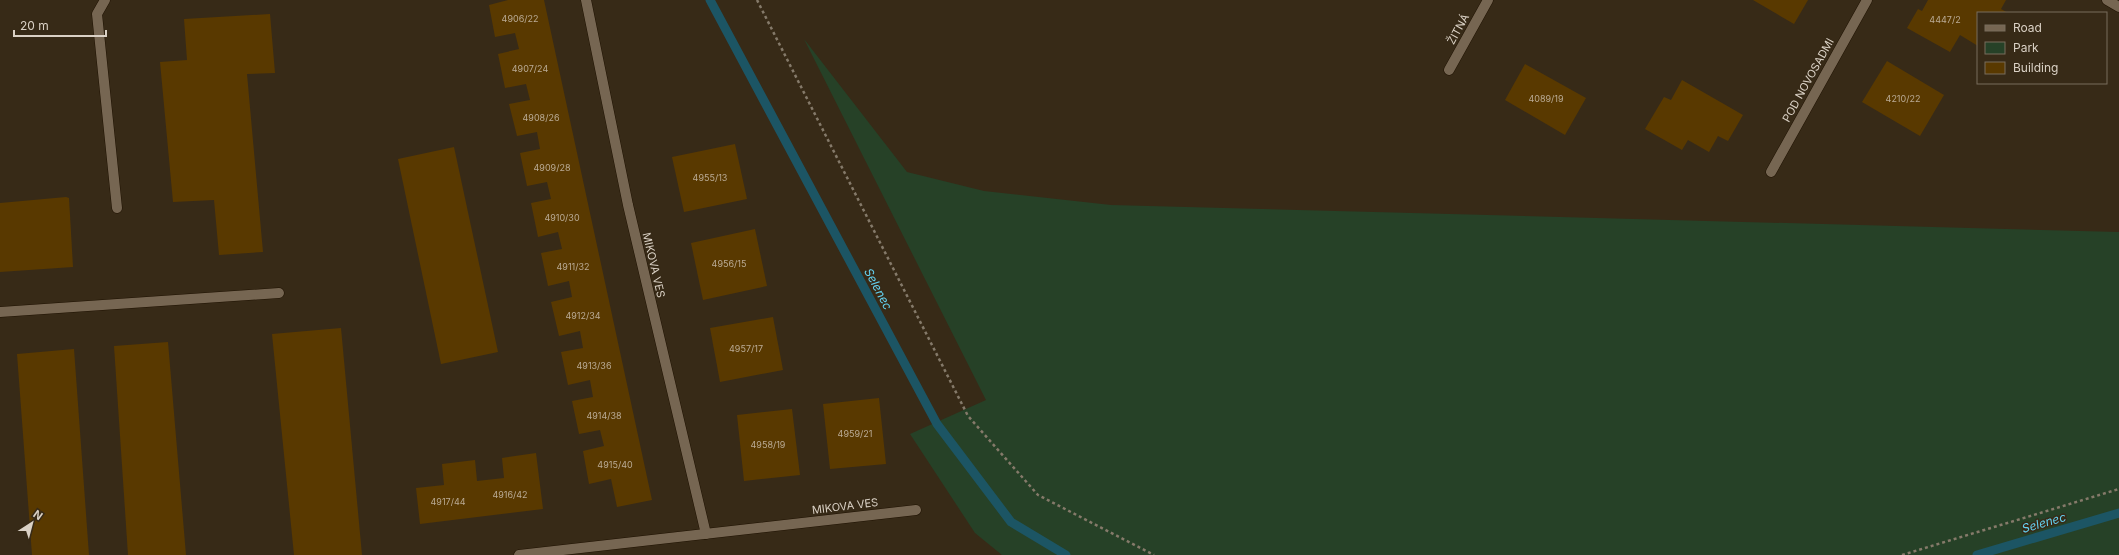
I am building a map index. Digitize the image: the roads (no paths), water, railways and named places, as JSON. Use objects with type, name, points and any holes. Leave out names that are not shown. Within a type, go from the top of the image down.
[{"type":"street","points":[[105,0],[97,14],[117,208]]},
{"type":"street","name":"MIKOVA VES","points":[[586,0],[628,205],[706,534]]},
{"type":"street","name":"ŽITNÁ","points":[[1449,70],[1488,0]]},
{"type":"street","name":"POD NOVOSADMI","points":[[1771,172],[1867,0]]},
{"type":"street","points":[[2107,0],[2119,7]]},
{"type":"street","points":[[0,312],[279,293]]},
{"type":"street","name":"MIKOVA VES","points":[[519,555],[916,510]]},
{"type":"waterway","name":"Selenec","points":[[710,0],[937,424],[1011,522],[1066,555]]},
{"type":"waterway","name":"Selenec","points":[[1977,555],[2119,513]]}]
